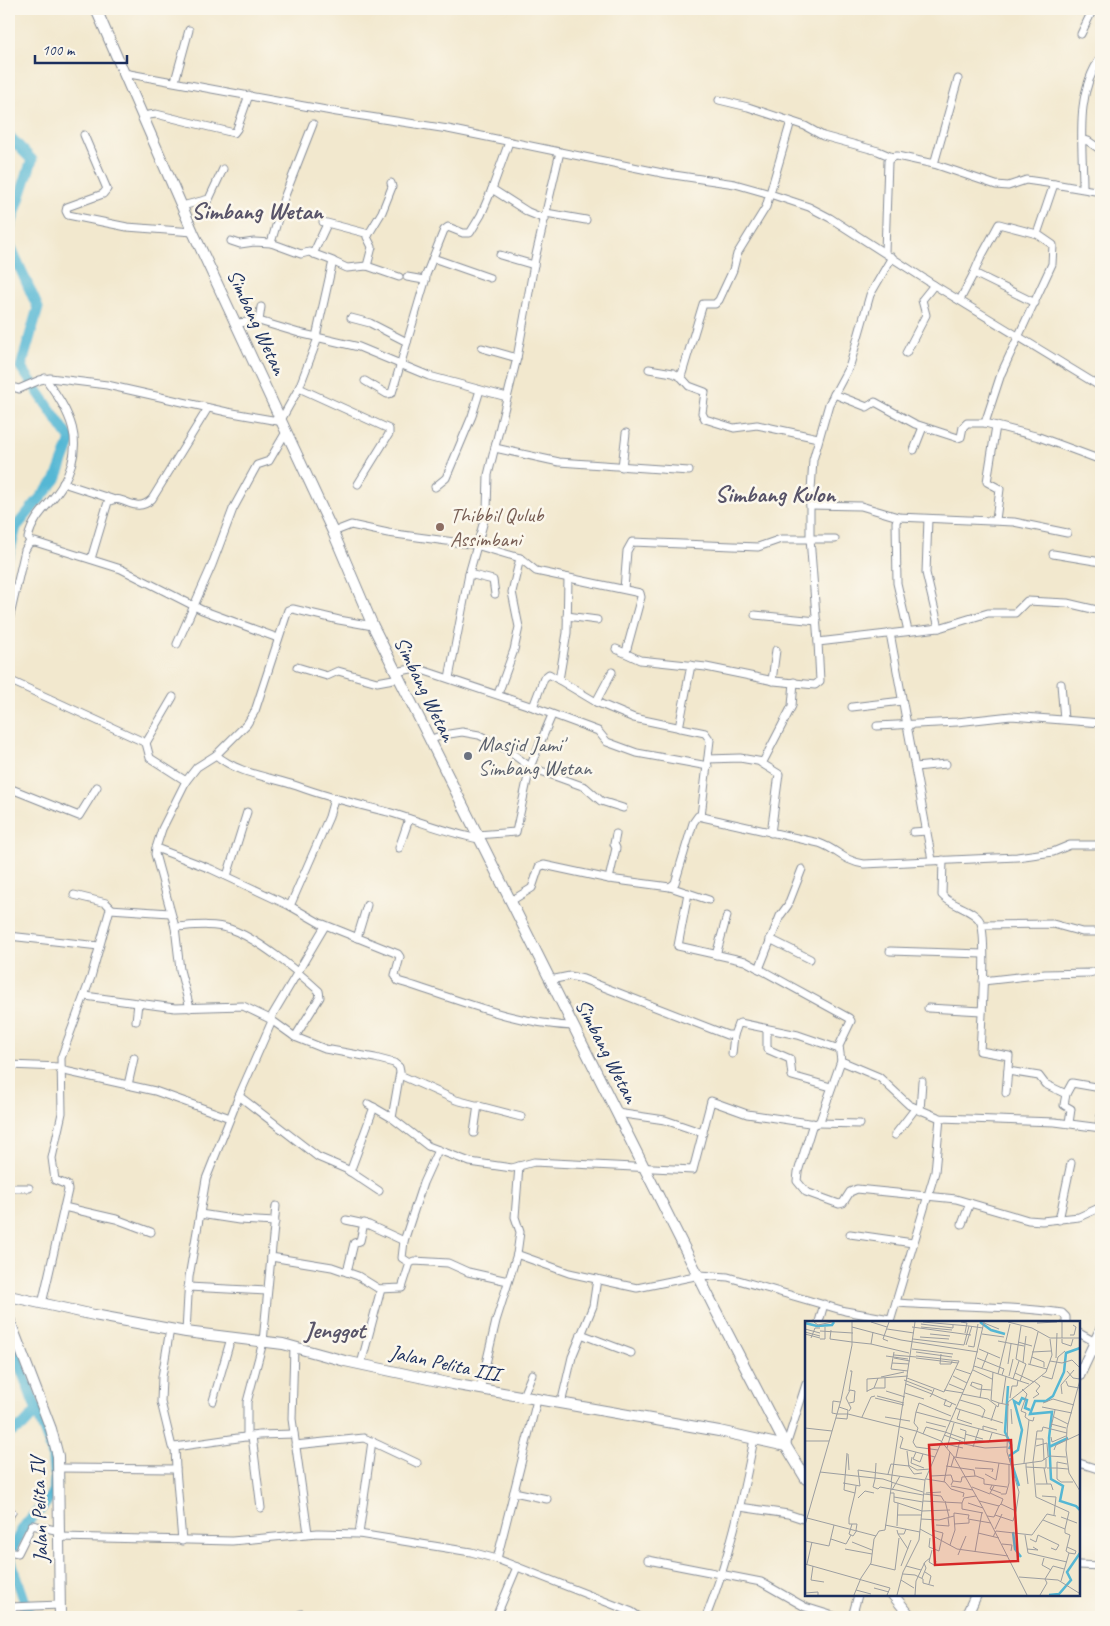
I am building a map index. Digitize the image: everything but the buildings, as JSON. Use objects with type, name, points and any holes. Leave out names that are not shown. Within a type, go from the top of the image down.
[{"type":"street","name":"Simbang Wetan","points":[[96,9],[193,232],[237,322],[333,532],[373,626],[644,1168],[786,1446],[805,1476]]},
{"type":"street","points":[[1081,34],[1093,9]]},
{"type":"street","points":[[175,81],[189,30]]},
{"type":"street","points":[[1084,188],[1083,106],[1092,73],[1101,58]]},
{"type":"street","points":[[124,73],[509,142],[665,173],[735,184],[770,194],[826,215],[934,285],[1101,387]]},
{"type":"street","points":[[934,164],[958,79]]},
{"type":"street","points":[[142,116],[156,114],[234,133],[249,95]]},
{"type":"street","points":[[719,100],[791,121],[823,136],[892,157],[934,164],[996,186],[1008,186],[1031,180],[1101,192]]},
{"type":"street","points":[[681,377],[703,304],[715,304],[719,300],[733,270],[737,254],[762,215],[791,121]]},
{"type":"street","points":[[271,243],[286,191],[313,124]]},
{"type":"street","points":[[84,135],[107,189],[103,194],[67,207],[67,214],[127,227],[193,232]]},
{"type":"street","points":[[1082,140],[1088,141],[1101,150]]},
{"type":"street","points":[[365,381],[387,394],[392,394],[426,278],[446,228],[467,234],[470,233],[481,216],[509,142]]},
{"type":"street","points":[[449,678],[469,574],[488,505],[486,483],[517,358],[534,265],[560,152]]},
{"type":"street","points":[[885,252],[887,165],[892,157]]},
{"type":"street","points":[[182,206],[209,199],[223,169]]},
{"type":"street","points":[[368,266],[372,250],[367,239],[382,212],[392,187],[391,183]]},
{"type":"street","points":[[1037,234],[1054,184]]},
{"type":"street","points":[[492,190],[528,212],[546,216],[586,220]]},
{"type":"street","points":[[313,254],[325,223],[369,234]]},
{"type":"street","points":[[960,300],[999,224],[1037,234],[1053,245],[1054,250],[1048,276],[1018,335],[1001,374],[985,423]]},
{"type":"street","points":[[232,242],[240,244],[254,242],[271,243],[301,254],[313,254],[347,268],[368,266],[398,278]]},
{"type":"street","points":[[500,255],[534,265]]},
{"type":"street","points":[[616,649],[640,660],[664,664],[691,665],[772,681],[820,683],[810,538],[813,460],[818,438],[834,394],[850,365],[870,295],[892,257]]},
{"type":"street","points":[[433,258],[490,278]]},
{"type":"street","points":[[9,386],[24,387],[42,379],[127,388],[208,408],[257,418],[281,420],[298,388],[317,337],[334,262]]},
{"type":"street","points":[[974,273],[1035,303]]},
{"type":"street","points":[[407,277],[418,281],[426,278]]},
{"type":"street","points":[[906,352],[926,315],[922,300],[934,285]]},
{"type":"street","points":[[260,321],[261,307]]},
{"type":"street","points":[[351,318],[370,323],[408,342]]},
{"type":"street","points":[[237,322],[260,321],[359,348],[401,363],[429,376],[507,398]]},
{"type":"street","points":[[482,348],[517,358]]},
{"type":"street","points":[[649,369],[681,377],[689,386],[705,392],[702,413],[705,419],[734,428],[757,425],[818,438]]},
{"type":"street","points":[[42,379],[70,417],[75,440],[74,453],[63,483],[32,523],[28,538],[31,542],[121,569],[193,606],[278,638]]},
{"type":"street","points":[[298,388],[389,430],[389,434],[358,484]]},
{"type":"street","points":[[435,487],[446,478],[472,416],[480,390]]},
{"type":"street","points":[[834,394],[867,407],[874,402],[923,427],[958,438],[961,436],[963,427],[967,423],[985,423],[1039,438],[1101,460]]},
{"type":"street","points":[[63,483],[112,499],[140,506],[146,505],[152,499],[208,408]]},
{"type":"street","points":[[996,426],[987,482],[1000,489],[996,520]]},
{"type":"street","points":[[914,450],[923,427]]},
{"type":"street","points":[[177,644],[212,565],[233,509],[256,466],[269,461],[286,432]]},
{"type":"street","points":[[622,467],[626,433]]},
{"type":"street","points":[[495,448],[559,462],[662,471],[688,471]]},
{"type":"street","points":[[90,559],[105,508],[112,499]]},
{"type":"street","points":[[810,505],[860,506],[898,517],[996,520],[1067,532]]},
{"type":"street","points":[[898,517],[896,522],[897,583],[908,631]]},
{"type":"street","points":[[928,519],[926,573],[939,628]]},
{"type":"street","points":[[333,532],[351,525],[388,534],[476,545],[520,558],[536,571],[640,593],[641,597],[626,652]]},
{"type":"street","points":[[624,589],[629,544],[632,542],[655,541],[758,547],[781,539],[810,538],[835,540]]},
{"type":"street","points":[[9,620],[25,550],[31,542]]},
{"type":"street","points":[[1053,554],[1101,562]]},
{"type":"street","points":[[498,694],[514,650],[519,628],[512,592],[520,558]]},
{"type":"street","points":[[469,574],[493,580],[495,594]]},
{"type":"street","points":[[559,680],[567,616],[568,578]]},
{"type":"street","points":[[818,642],[939,628],[988,614],[1015,613],[1027,601],[1067,603],[1101,610]]},
{"type":"street","points":[[190,1008],[180,970],[175,927],[155,854],[162,829],[186,781],[197,768],[216,755],[252,718],[264,688],[284,619],[290,609],[373,626]]},
{"type":"street","points":[[755,615],[816,621]]},
{"type":"street","points":[[567,616],[597,620]]},
{"type":"street","points":[[890,633],[932,860]]},
{"type":"street","points":[[772,681],[776,650]]},
{"type":"street","points":[[679,728],[691,665]]},
{"type":"street","points":[[297,666],[327,676],[338,671],[377,682],[416,668],[498,694],[598,731],[607,742],[637,753],[708,763],[740,758],[761,763],[779,774],[771,833]]},
{"type":"street","points":[[596,702],[612,672]]},
{"type":"street","points":[[533,707],[545,676],[549,674],[596,702],[634,718],[708,734],[710,740],[701,816]]},
{"type":"street","points":[[9,680],[146,743]]},
{"type":"street","points":[[761,763],[765,761],[792,706],[794,682]]},
{"type":"street","points":[[1061,684],[1064,719]]},
{"type":"street","points":[[173,697],[146,743],[150,758],[186,781]]},
{"type":"street","points":[[852,707],[902,701]]},
{"type":"street","points":[[216,755],[226,762],[262,777],[334,800],[409,819],[461,836],[478,837],[516,832],[530,767],[552,715]]},
{"type":"street","points":[[877,726],[906,723],[957,722],[1011,716],[1101,723]]},
{"type":"street","points":[[429,740],[443,735],[462,732],[478,735],[506,749],[530,767],[585,787],[595,798],[623,808]]},
{"type":"street","points":[[915,768],[946,764]]},
{"type":"street","points":[[9,788],[79,816],[97,786]]},
{"type":"street","points":[[290,906],[329,817],[334,800]]},
{"type":"street","points":[[227,876],[247,812]]},
{"type":"street","points":[[670,887],[674,883],[680,869],[693,823],[698,816],[828,846],[840,856],[853,863],[864,864],[1017,857],[1053,852],[1070,845],[1101,845]]},
{"type":"street","points":[[399,848],[409,819]]},
{"type":"street","points":[[913,832],[927,831]]},
{"type":"street","points":[[609,879],[616,848],[614,844],[616,834]]},
{"type":"street","points":[[156,848],[227,876],[323,924],[398,954],[400,957],[395,975],[398,981],[507,1016],[555,1025],[573,1026]]},
{"type":"street","points":[[943,860],[942,895],[950,902],[977,917],[982,925],[983,981],[980,1051],[1009,1056],[1006,1093]]},
{"type":"street","points":[[510,901],[532,888],[539,867],[544,865],[609,879],[670,887],[709,900]]},
{"type":"street","points":[[759,969],[770,939],[780,916],[788,905],[802,869]]},
{"type":"street","points":[[688,893],[678,946],[745,961],[849,1018],[851,1021],[839,1049],[841,1060],[798,1172],[799,1186],[806,1192],[839,1204],[843,1203],[850,1192],[857,1188],[929,1194],[970,1203],[1028,1220],[1079,1217],[1101,1207]]},
{"type":"street","points":[[74,895],[106,903],[111,908],[170,913]]},
{"type":"street","points":[[357,938],[367,905]]},
{"type":"street","points":[[42,1304],[68,1187],[55,1180],[52,1158],[62,1113],[60,1068],[65,1044],[85,996],[111,908]]},
{"type":"street","points":[[716,955],[727,916]]},
{"type":"street","points":[[186,1332],[188,1286],[206,1179],[271,1020],[324,929],[323,924]]},
{"type":"street","points":[[982,925],[1053,924],[1082,932],[1101,932]]},
{"type":"street","points":[[175,927],[230,929],[248,938],[298,972],[320,993],[295,1037]]},
{"type":"street","points":[[9,936],[99,946]]},
{"type":"street","points":[[770,939],[810,959]]},
{"type":"street","points":[[890,951],[983,954]]},
{"type":"street","points":[[983,981],[1045,974],[1089,973],[1101,970]]},
{"type":"street","points":[[550,980],[566,977],[583,979],[713,1031],[726,1035],[734,1034]]},
{"type":"street","points":[[85,996],[190,1008],[243,1006],[271,1020],[295,1037],[328,1050],[368,1056],[394,1063],[399,1067],[400,1075],[392,1118]]},
{"type":"street","points":[[136,1021],[138,1003]]},
{"type":"street","points":[[928,1008],[982,1011]]},
{"type":"street","points":[[732,1054],[734,1034],[740,1023],[798,1035],[839,1049]]},
{"type":"street","points":[[767,1030],[767,1049],[790,1059],[792,1076],[831,1087]]},
{"type":"street","points":[[128,1085],[134,1058]]},
{"type":"street","points":[[841,1060],[879,1077],[917,1110],[940,1118],[1069,1123],[1100,1128],[1101,1115]]},
{"type":"street","points":[[9,1064],[60,1068],[154,1091],[230,1118]]},
{"type":"street","points":[[1008,1071],[1039,1076],[1046,1084],[1066,1094]]},
{"type":"street","points":[[400,1075],[456,1100],[521,1117]]},
{"type":"street","points":[[895,1135],[917,1110],[922,1081]]},
{"type":"street","points":[[1069,1123],[1071,1109],[1064,1105],[1066,1094],[1072,1083],[1101,1088]]},
{"type":"street","points":[[239,1096],[318,1157],[350,1172],[379,1190]]},
{"type":"street","points":[[350,1172],[371,1105],[392,1118],[428,1146],[482,1166],[519,1166],[534,1162],[694,1169],[710,1103],[713,1101],[747,1114],[816,1123],[860,1124]]},
{"type":"street","points":[[474,1133],[473,1127],[478,1105]]},
{"type":"street","points":[[617,1113],[661,1119],[703,1133]]},
{"type":"street","points":[[517,1254],[569,1272],[642,1288],[700,1275],[728,1277],[845,1311],[890,1321],[935,1172],[940,1118]]},
{"type":"street","points":[[438,1150],[424,1183],[404,1241],[402,1258],[410,1263],[434,1261],[448,1263],[468,1272],[508,1281]]},
{"type":"street","points":[[1059,1218],[1071,1162]]},
{"type":"street","points":[[480,1389],[508,1281],[517,1254],[520,1232],[515,1217],[519,1166]]},
{"type":"street","points":[[9,1188],[29,1188]]},
{"type":"street","points":[[962,1224],[970,1203]]},
{"type":"street","points":[[261,1508],[247,1402],[263,1342],[276,1206]]},
{"type":"street","points":[[64,1207],[116,1219],[151,1232]]},
{"type":"street","points":[[200,1214],[240,1220],[275,1222]]},
{"type":"street","points":[[346,1220],[364,1223],[404,1241]]},
{"type":"street","points":[[347,1272],[354,1243],[360,1241],[364,1223]]},
{"type":"street","points":[[850,1234],[913,1243]]},
{"type":"street","points":[[271,1257],[347,1272],[381,1289],[402,1288],[410,1263]]},
{"type":"street","points":[[561,1404],[566,1376],[593,1306],[597,1279]]},
{"type":"street","points":[[188,1286],[267,1291]]},
{"type":"street","points":[[361,1364],[381,1289]]},
{"type":"street","name":"Jalan Pelita III","points":[[9,1296],[186,1332],[294,1347],[361,1364],[522,1398],[719,1431],[786,1446]]},
{"type":"street","points":[[896,1303],[942,1306],[1021,1307],[1062,1313],[1065,1314],[1066,1321]]},
{"type":"street","points":[[818,1321],[824,1304]]},
{"type":"street","name":"Jalan Pelita IV","points":[[9,1319],[51,1429],[59,1468],[60,1617]]},
{"type":"street","points":[[170,1329],[162,1377],[161,1402],[172,1447],[175,1448],[182,1541]]},
{"type":"street","points":[[1080,1374],[1101,1329]]},
{"type":"street","points":[[582,1334],[631,1353]]},
{"type":"street","points":[[1080,1334],[1101,1355]]},
{"type":"street","points":[[213,1401],[231,1338]]},
{"type":"street","points":[[294,1347],[292,1383],[294,1434],[308,1533]]},
{"type":"street","points":[[522,1398],[532,1374]]},
{"type":"street","points":[[497,1559],[537,1400]]},
{"type":"street","points":[[786,1446],[804,1406]]},
{"type":"street","points":[[175,1448],[250,1436],[294,1434]]},
{"type":"street","points":[[295,1445],[363,1438],[417,1463]]},
{"type":"street","points":[[706,1617],[723,1574],[740,1508],[754,1439]]},
{"type":"street","points":[[359,1534],[372,1441]]},
{"type":"street","points":[[1080,1462],[1101,1470]]},
{"type":"street","points":[[59,1468],[176,1469]]},
{"type":"street","points":[[514,1492],[547,1499]]},
{"type":"street","points":[[740,1508],[788,1514],[805,1520]]},
{"type":"street","points":[[11,1551],[20,1551],[32,1525],[60,1534],[182,1541],[232,1541],[308,1533],[359,1534],[471,1552],[497,1559],[632,1612],[639,1617]]},
{"type":"street","points":[[648,1560],[762,1582],[805,1606],[837,1617]]},
{"type":"street","points":[[1080,1566],[1101,1566]]},
{"type":"street","points":[[496,1617],[517,1567]]},
{"type":"street","points":[[852,1617],[858,1596]]},
{"type":"street","points":[[894,1596],[911,1617]]},
{"type":"street","points":[[966,1617],[976,1596]]},
{"type":"street","points":[[11,1607],[60,1605]]},
{"type":"street","points":[[295,1617],[301,1614],[316,1617]]},
{"type":"waterway","points":[[9,136],[32,160],[9,230]]},
{"type":"waterway","points":[[9,243],[38,308],[21,367],[71,440],[56,479],[16,527],[9,554]]},
{"type":"waterway","points":[[9,1336],[52,1451],[54,1471]]},
{"type":"waterway","points":[[9,1433],[23,1426],[37,1411]]},
{"type":"waterway","points":[[30,1617],[9,1555],[28,1521],[52,1494],[55,1480]]},
{"type":"place","name":"Thibbil Qulub Assimbani","points":[[440,527]]},
{"type":"place","name":"Masjid Jami' Simbang Wetan","points":[[468,756]]},
{"type":"district","name":"Simbang Wetan","points":[[257,211]]},
{"type":"district","name":"Simbang Kulon","points":[[775,494]]},
{"type":"district","name":"Jenggot","points":[[335,1330]]}]
